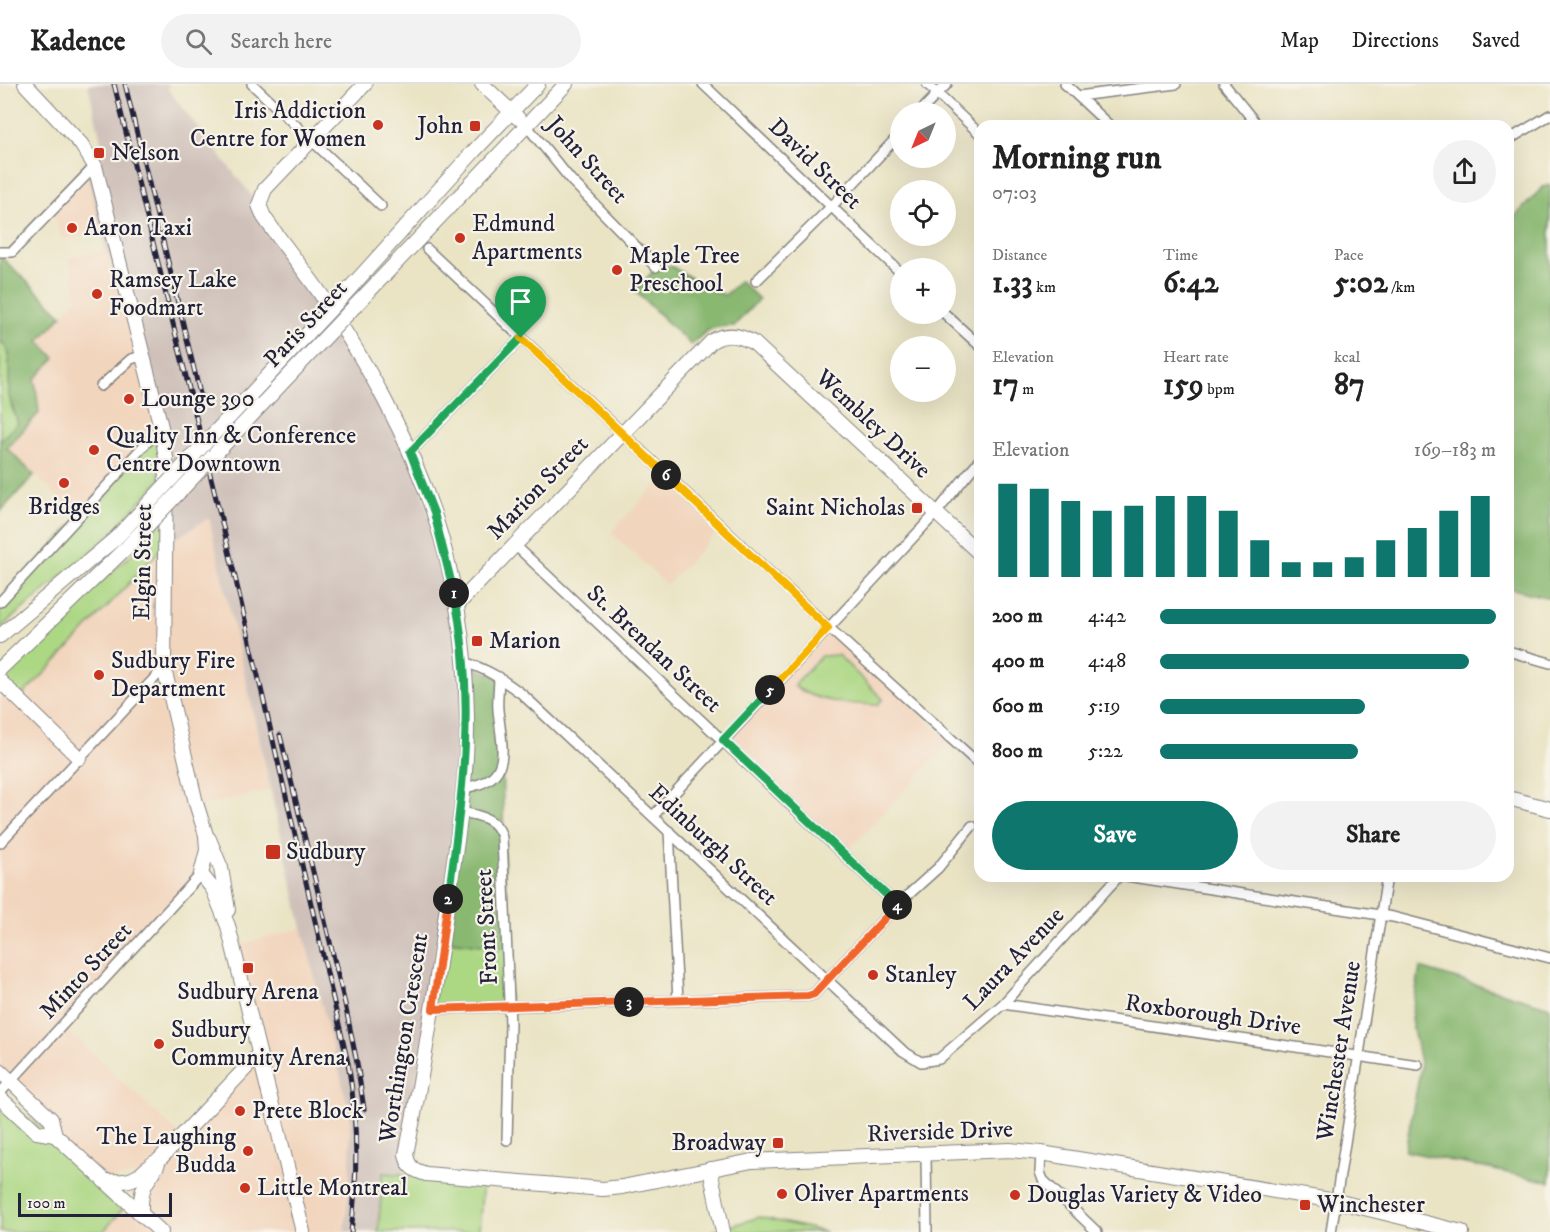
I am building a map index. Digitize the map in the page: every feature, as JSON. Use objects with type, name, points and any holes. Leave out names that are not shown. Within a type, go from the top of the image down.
[{"type":"street","name":"Elgin Street","points":[[25,84],[81,144],[95,166],[161,427],[166,458],[164,668],[196,803],[206,835],[207,850],[201,874]]},
{"type":"street","points":[[252,84],[381,206]]},
{"type":"street","points":[[311,141],[365,84]]},
{"type":"street","name":"John Street","points":[[482,84],[526,125],[571,180],[656,267]]},
{"type":"street","name":"Paris Street","points":[[0,636],[122,542],[342,297],[538,84]]},
{"type":"street","name":"Paris Street","points":[[0,669],[354,307],[566,84]]},
{"type":"street","name":"David Street","points":[[703,84],[890,263]]},
{"type":"street","points":[[927,84],[974,128]]},
{"type":"street","points":[[929,102],[947,84]]},
{"type":"street","points":[[1065,84],[1104,120]]},
{"type":"street","points":[[1078,96],[1176,84]]},
{"type":"street","points":[[1224,84],[1253,120]]},
{"type":"street","points":[[1514,136],[1550,115]]},
{"type":"street","name":"Worthington Crescent","points":[[311,141],[265,189],[260,205],[264,217],[350,340],[410,452],[434,513],[456,605],[463,662],[467,715],[463,788],[433,1009],[406,1154],[409,1166],[416,1171]]},
{"type":"street","points":[[756,281],[890,145]]},
{"type":"street","points":[[0,252],[12,252],[95,166]]},
{"type":"street","points":[[427,249],[828,628],[974,760]]},
{"type":"street","points":[[956,324],[974,341]]},
{"type":"street","name":"Marion Street","points":[[456,605],[712,341],[720,336],[732,335]]},
{"type":"street","name":"Wembley Drive","points":[[732,335],[746,338],[755,344],[974,548]]},
{"type":"street","points":[[410,452],[521,338]]},
{"type":"street","points":[[101,386],[132,359],[142,356]]},
{"type":"street","points":[[0,602],[161,427]]},
{"type":"street","points":[[653,816],[936,513],[974,466]]},
{"type":"street","name":"St. Brendan Street","points":[[515,545],[897,905]]},
{"type":"street","points":[[1514,653],[1550,663]]},
{"type":"street","name":"Edinburgh Street","points":[[463,662],[480,667],[499,677],[522,694],[903,1051],[921,1062],[931,1062]]},
{"type":"street","points":[[0,843],[164,668]]},
{"type":"street","points":[[463,788],[485,783],[500,768],[503,758],[498,706],[499,677]]},
{"type":"street","points":[[0,681],[79,758]]},
{"type":"street","points":[[1514,800],[1550,809]]},
{"type":"street","name":"Front Street","points":[[460,812],[479,815],[492,821],[501,829],[510,1006],[507,1140]]},
{"type":"street","points":[[433,1009],[808,996],[819,990],[897,905],[938,868],[972,826]]},
{"type":"street","points":[[669,831],[678,1000]]},
{"type":"street","points":[[206,835],[213,844],[221,868],[228,908],[228,926]]},
{"type":"street","points":[[201,874],[213,889],[228,926],[303,1232]]},
{"type":"street","name":"Minto Street","points":[[0,1093],[201,874]]},
{"type":"street","name":"Laura Avenue","points":[[931,1062],[948,1052],[1003,1004],[1114,882]]},
{"type":"street","points":[[1166,882],[1380,914],[1550,958]]},
{"type":"street","name":"Winchester Avenue","points":[[1331,1232],[1386,882]]},
{"type":"street","name":"Roxborough Drive","points":[[1003,1004],[1418,1065]]},
{"type":"street","points":[[104,1180],[131,1180],[151,1163],[158,1161],[259,1054]]},
{"type":"street","points":[[0,1071],[51,1119],[55,1135]]},
{"type":"street","points":[[0,1098],[37,1132],[55,1135],[151,1225]]},
{"type":"street","name":"Riverside Drive","points":[[416,1171],[426,1174],[603,1189],[752,1161],[1010,1150],[1041,1153],[1336,1201],[1462,1232]]},
{"type":"street","points":[[1041,1153],[1040,1172],[1043,1180],[1097,1232]]},
{"type":"street","points":[[926,1155],[927,1232]]},
{"type":"street","points":[[151,1225],[141,1196],[144,1187],[156,1170],[158,1161]]},
{"type":"street","points":[[710,1169],[723,1232]]},
{"type":"shaded area","points":[[88,84],[170,84],[167,88],[259,205],[305,273],[412,459],[454,595],[465,746],[403,1175],[383,1174],[378,1232],[344,1232],[350,1180],[350,1114],[302,928],[209,518],[165,545],[160,455],[141,355],[106,249],[88,178],[104,154]]},
{"type":"shaded area","points":[[88,178],[102,230],[62,240],[54,214]]},
{"type":"shaded area","points":[[106,249],[141,355],[156,425],[79,517],[7,448],[39,413],[35,379],[38,341],[78,297],[68,258]]},
{"type":"shaded area","points":[[665,476],[721,528],[667,585],[611,532]]},
{"type":"shaded area","points":[[209,517],[270,790],[197,807],[205,835],[200,874],[62,1025],[181,1136],[258,1054],[232,946],[302,928],[350,1114],[350,1180],[344,1232],[103,1232],[127,1204],[141,1216],[138,1175],[102,1180],[55,1136],[52,1119],[0,1069],[0,682],[44,674],[165,545]]},
{"type":"shaded area","points":[[828,629],[950,742],[845,854],[724,740]]},
{"type":"green space","points":[[1550,185],[1550,598],[1514,589],[1514,218],[1543,187]]},
{"type":"green space","points":[[0,256],[62,315],[39,341],[55,358],[35,379],[39,413],[7,448],[34,475],[0,512],[0,441],[18,423],[9,396],[9,354],[0,338]]},
{"type":"green space","points":[[671,266],[713,291],[725,295],[740,281],[759,299],[734,326],[720,326],[710,330],[691,345],[635,291],[656,268]]},
{"type":"green space","points":[[0,338],[10,363],[11,405],[18,423],[0,441]]},
{"type":"green space","points":[[156,425],[160,455],[160,480],[106,539],[0,628],[0,603],[79,517]]},
{"type":"green space","points":[[165,518],[165,545],[18,699],[0,682],[0,670],[131,555]]},
{"type":"green space","points":[[838,655],[883,699],[877,705],[824,699],[795,687],[796,683],[821,656]]},
{"type":"green space","points":[[463,663],[500,678],[507,948],[442,940],[459,813]]},
{"type":"green space","points":[[442,940],[507,948],[509,1007],[432,1010]]},
{"type":"green space","points":[[1420,968],[1550,1007],[1550,1182],[1405,1151],[1421,1067],[1411,1019]]},
{"type":"green space","points":[[0,1099],[55,1136],[127,1204],[103,1232],[0,1232]]},
{"type":"green space","points":[[383,1173],[483,1180],[479,1230],[491,1232],[378,1232]]},
{"type":"green space","points":[[759,1217],[826,1232],[711,1232]]},
{"type":"railway","points":[[114,84],[229,551],[348,1063],[354,1105],[356,1147],[351,1232]]},
{"type":"railway","points":[[125,84],[202,402]]},
{"type":"railway","points":[[280,735],[345,1004],[364,1109]]},
{"type":"place","name":"Iris Addiction Centre for Women","points":[[378,125]]},
{"type":"place","name":"John","points":[[475,126]]},
{"type":"place","name":"Nelson","points":[[99,153]]},
{"type":"place","name":"Aaron Taxi","points":[[72,228]]},
{"type":"place","name":"Edmund Apartments","points":[[460,238]]},
{"type":"place","name":"Maple Tree Preschool","points":[[617,270]]},
{"type":"place","name":"Ramsey Lake Foodmart","points":[[97,294]]},
{"type":"place","name":"Lounge 390","points":[[129,399]]},
{"type":"place","name":"Quality Inn & Conference Centre Downtown","points":[[94,450]]},
{"type":"place","name":"Bridges","points":[[64,483]]},
{"type":"place","name":"Saint Nicholas","points":[[917,508]]},
{"type":"place","name":"Marion","points":[[477,641]]},
{"type":"place","name":"Sudbury Fire Department","points":[[99,675]]},
{"type":"place","name":"Sudbury","points":[[273,852]]},
{"type":"place","name":"Sudbury Arena","points":[[248,968]]},
{"type":"place","name":"Stanley","points":[[873,975]]},
{"type":"place","name":"Sudbury Community Arena","points":[[159,1044]]},
{"type":"place","name":"Prete Block","points":[[240,1111]]},
{"type":"place","name":"Broadway","points":[[778,1143]]},
{"type":"place","name":"The Laughing Budda","points":[[248,1151]]},
{"type":"place","name":"Little Montreal","points":[[245,1188]]},
{"type":"place","name":"Oliver Apartments","points":[[782,1194]]},
{"type":"place","name":"Douglas Variety & Video","points":[[1015,1195]]},
{"type":"place","name":"Winchester","points":[[1305,1205]]},
{"type":"route","points":[[521,338],[828,628],[723,740],[897,905],[814,994],[433,1009],[465,772],[467,715],[460,627],[448,565],[434,513],[410,452],[521,338]]}]
